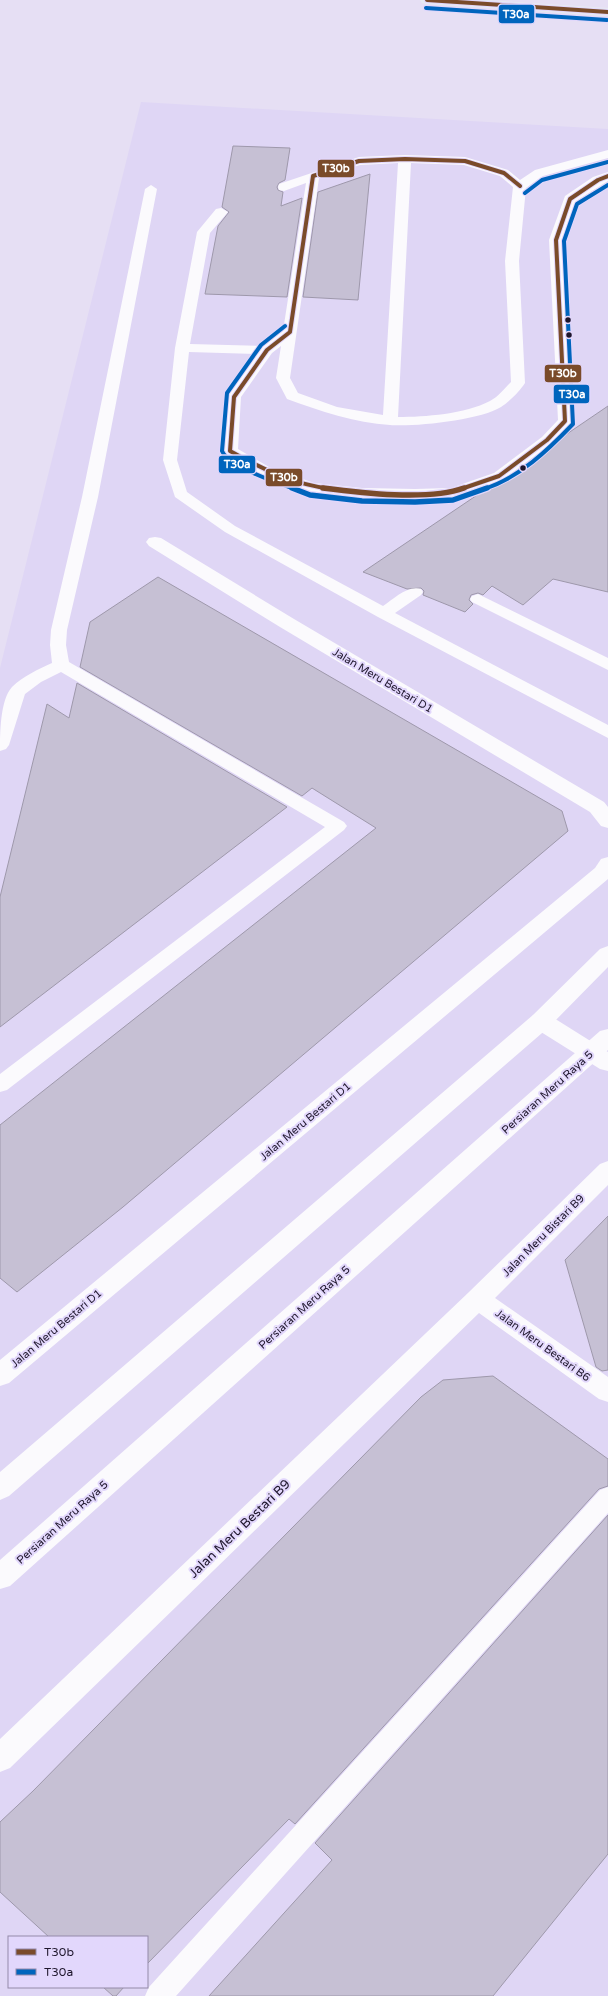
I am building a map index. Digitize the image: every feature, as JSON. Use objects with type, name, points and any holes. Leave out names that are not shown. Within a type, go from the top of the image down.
[{"type":"main road","points":[[427,0],[608,12]]},
{"type":"street","name":"Jalan Meru Bestari D1","points":[[156,542],[287,623],[597,807],[608,821]]},
{"type":"street","name":"Jalan Meru Bestari D1","points":[[0,1375],[602,873],[608,864]]},
{"type":"street","points":[[0,1488],[541,1021],[608,954]]},
{"type":"street","points":[[541,1021],[602,1051]]},
{"type":"street","name":"Persiaran Meru Raya 5","points":[[0,1577],[602,1051]]},
{"type":"street","name":"Jalan Meru Bistari B9","points":[[478,1298],[608,1170]]},
{"type":"street","name":"Jalan Meru Bestari B6","points":[[478,1298],[608,1392]]},
{"type":"street","name":"Jalan Meru Bestari B9","points":[[0,1758],[478,1298]]},
{"type":"lane","points":[[313,176],[283,378],[292,396],[334,411],[390,421],[416,421],[466,414],[496,404],[518,384],[512,260],[520,186],[539,173],[608,154]]},
{"type":"lane","points":[[284,187],[359,161],[406,159],[465,161],[504,173],[520,186]]},
{"type":"lane","points":[[390,421],[406,159]]},
{"type":"lane","points":[[290,332],[267,350],[234,397],[230,451],[264,470],[312,488],[362,493],[415,494],[453,492],[499,476],[547,440],[565,420],[556,240],[570,199],[598,180],[608,176]]},
{"type":"lane","points":[[0,1085],[338,826],[62,665],[58,645],[59,630],[90,497],[151,189]]},
{"type":"lane","points":[[221,212],[204,232],[182,348],[170,460],[180,494],[230,529],[608,732]]},
{"type":"lane","points":[[182,348],[267,350]]},
{"type":"lane","points":[[384,613],[415,592]]},
{"type":"lane","points":[[478,599],[608,665]]},
{"type":"lane","points":[[0,745],[18,691],[35,678],[62,665]]},
{"type":"lane","points":[[158,1996],[608,1497]]},
{"type":"shaded area","points":[[141,102],[608,129],[608,1996],[0,1996],[0,668]]},
{"type":"building","points":[[233,146],[290,148],[285,180],[279,183],[277,187],[278,190],[283,192],[281,206],[302,198],[287,297],[205,294],[218,226],[229,212],[222,207]]},
{"type":"building","points":[[370,174],[358,300],[303,297],[318,192]]},
{"type":"building","points":[[608,406],[608,592],[553,579],[523,605],[492,586],[483,595],[478,593],[471,595],[469,600],[473,604],[465,612],[423,595],[424,591],[421,588],[407,589],[363,572],[492,485],[505,480],[555,442]]},
{"type":"building","points":[[158,577],[562,811],[568,831],[123,1207],[17,1292],[0,1278],[0,1125],[376,828],[312,788],[302,796],[80,667],[90,622]]},
{"type":"building","points":[[77,683],[287,807],[0,1027],[0,897],[47,704],[69,718]]},
{"type":"building","points":[[608,1216],[608,1370],[602,1371],[596,1367],[565,1260]]},
{"type":"building","points":[[493,1376],[608,1459],[608,1486],[599,1489],[295,1824],[289,1819],[148,1963],[148,1936],[48,1936],[0,1892],[0,1822],[33,1791],[421,1397],[443,1380]]},
{"type":"building","points":[[608,1515],[608,1854],[493,1996],[209,1996],[332,1860],[315,1843]]},
{"type":"building","points":[[104,1988],[123,1988],[116,1996],[113,1996]]},
{"type":"transit line","name":"T30b","points":[[427,0],[608,12]]},
{"type":"transit line","name":"T30a","points":[[426,8],[607,20]]},
{"type":"transit line","name":"T30b","points":[[520,186],[504,173],[465,161],[405,159],[359,161],[313,176],[290,332],[267,350],[234,397],[230,451],[264,470],[312,487],[362,493],[415,494],[453,492],[499,476],[547,440],[565,421],[556,240],[570,199],[598,180],[608,176]]},
{"type":"transit line","name":"T30a","points":[[525,193],[542,180],[608,162]]},
{"type":"transit line","name":"T30a","points":[[285,326],[261,345],[227,393],[222,451],[225,458],[261,477],[310,495],[362,501],[415,502],[453,500],[503,483],[552,446],[573,424],[564,241],[577,204],[608,185]]}]
